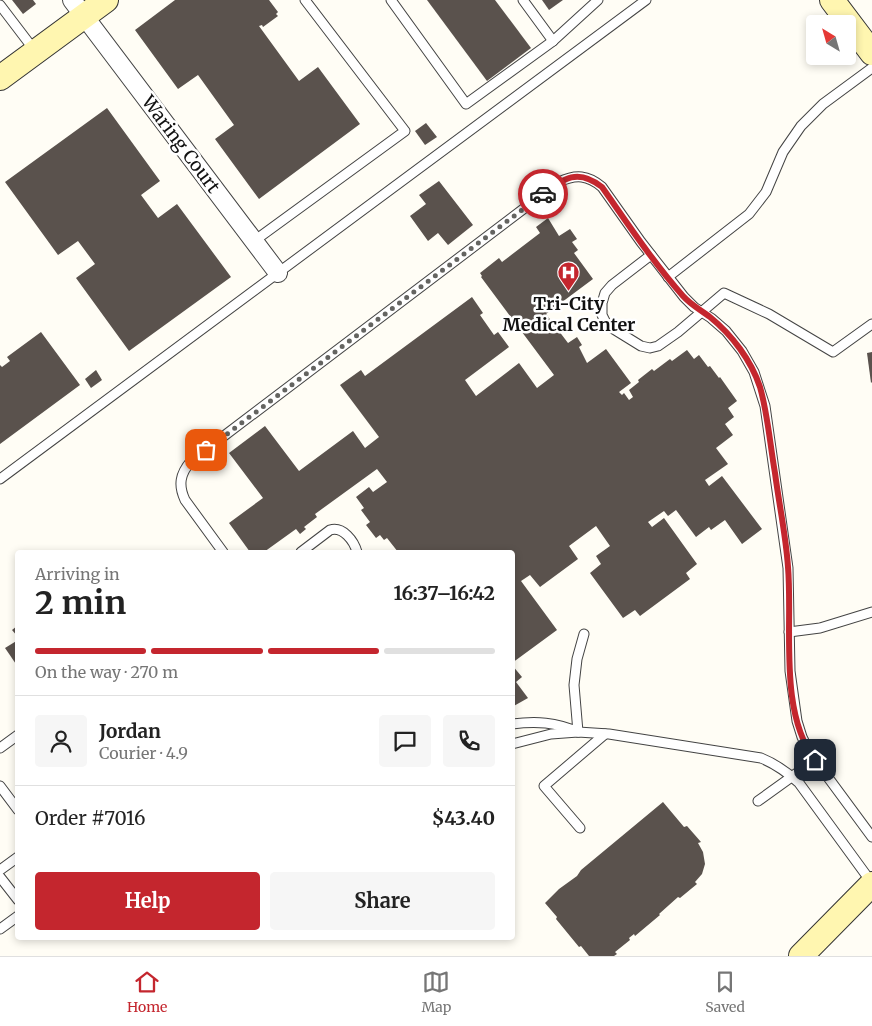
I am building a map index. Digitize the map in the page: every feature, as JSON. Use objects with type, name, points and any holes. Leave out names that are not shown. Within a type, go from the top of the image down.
[{"type":"street","points":[[0,78],[36,52],[78,8],[106,0]]},
{"type":"street","points":[[832,0],[872,53]]},
{"type":"street","name":"Waring Court","points":[[78,8],[278,273]]},
{"type":"street","points":[[801,956],[872,884]]},
{"type":"lane","points":[[254,241],[405,131],[305,0]]},
{"type":"lane","points":[[391,0],[466,104],[553,41],[598,0]]},
{"type":"lane","points":[[523,0],[553,41]]},
{"type":"lane","points":[[0,479],[646,0]]},
{"type":"lane","points":[[0,5],[36,52]]},
{"type":"lane","points":[[668,277],[749,214],[766,192],[784,152],[801,126],[823,104],[872,68]]},
{"type":"lane","points":[[222,550],[185,500],[181,491],[181,480],[185,469],[192,461],[559,182],[570,177],[582,176],[593,180],[602,187],[684,297],[726,332],[742,351],[760,386],[765,406],[788,568],[790,671],[797,721],[802,737],[815,760],[872,837]]},
{"type":"lane","points":[[651,255],[612,285],[605,293],[602,303],[602,314],[607,325],[641,346],[650,348],[658,346],[724,293],[769,314],[833,352],[872,324]]},
{"type":"lane","points":[[304,550],[330,530],[336,528],[344,532],[356,550]]},
{"type":"lane","points":[[789,632],[820,628],[872,612]]},
{"type":"lane","points":[[578,732],[574,685],[577,659],[584,634]]},
{"type":"lane","points":[[515,724],[540,722],[563,726],[578,732]]},
{"type":"lane","points":[[515,743],[551,734],[578,732],[605,734],[750,756],[772,763],[799,784],[872,884]]},
{"type":"lane","points":[[580,828],[544,786],[605,734]]},
{"type":"lane","points":[[0,748],[15,737]]},
{"type":"lane","points":[[758,800],[815,760]]},
{"type":"lane","points":[[0,786],[15,806]]},
{"type":"lane","points":[[0,870],[15,859]]},
{"type":"lane","points":[[0,877],[15,896]]},
{"type":"lane","points":[[0,929],[15,918]]},
{"type":"building","points":[[12,0],[33,0],[36,4],[23,14]]},
{"type":"building","points":[[175,0],[269,0],[278,12],[276,14],[278,16],[263,27],[262,25],[259,26],[299,81],[318,67],[360,124],[259,199],[215,139],[234,125],[198,75],[178,89],[135,30]]},
{"type":"building","points":[[427,0],[495,0],[531,48],[487,81]]},
{"type":"building","points":[[542,0],[563,0],[549,10]]},
{"type":"building","points":[[107,108],[160,181],[141,195],[158,218],[177,204],[231,277],[129,351],[76,278],[95,264],[78,241],[58,255],[5,182]]},
{"type":"building","points":[[426,123],[437,137],[425,145],[415,131]]},
{"type":"building","points":[[439,181],[473,225],[448,245],[438,233],[428,241],[410,216],[426,204],[419,195]]},
{"type":"building","points":[[548,218],[559,236],[570,229],[577,239],[572,242],[578,250],[574,253],[593,279],[546,314],[568,343],[577,337],[582,345],[579,347],[587,363],[606,349],[631,383],[619,392],[622,395],[624,393],[629,400],[633,397],[629,390],[639,382],[638,380],[652,369],[654,371],[670,359],[672,361],[687,350],[694,359],[699,355],[708,367],[710,366],[720,377],[737,401],[728,408],[734,417],[725,424],[733,435],[716,448],[728,464],[705,480],[709,486],[722,476],[762,529],[742,544],[725,520],[711,530],[709,527],[696,537],[676,510],[668,516],[664,511],[648,522],[652,527],[664,518],[697,564],[686,573],[690,579],[640,616],[635,610],[623,618],[590,573],[601,564],[596,556],[610,546],[596,526],[569,546],[578,559],[540,587],[530,575],[521,581],[557,630],[515,661],[515,550],[396,550],[387,538],[384,540],[380,535],[376,538],[366,525],[370,522],[361,510],[364,508],[356,497],[369,487],[373,492],[387,482],[377,469],[315,514],[317,517],[304,527],[306,529],[300,534],[296,529],[267,550],[249,550],[229,523],[263,498],[229,453],[265,426],[299,471],[353,431],[365,448],[379,437],[340,385],[361,370],[365,376],[472,297],[483,313],[480,315],[494,335],[498,332],[509,347],[465,380],[476,396],[519,363],[537,388],[554,375],[481,277],[480,273],[499,258],[502,262],[540,233],[536,227]]},
{"type":"building","points":[[41,332],[80,385],[0,444],[0,365],[2,367],[10,361],[7,357]]},
{"type":"building","points":[[872,352],[872,382],[871,383],[867,353]]},
{"type":"building","points":[[96,370],[102,380],[91,388],[85,379]]},
{"type":"building","points":[[15,642],[15,663],[5,648]]},
{"type":"building","points":[[515,669],[522,677],[516,682],[528,698],[515,705]]},
{"type":"building","points":[[663,802],[684,827],[687,826],[701,842],[698,843],[703,852],[705,864],[702,874],[695,882],[697,884],[680,898],[678,897],[635,936],[634,934],[629,938],[630,940],[615,952],[617,954],[614,956],[589,956],[581,946],[579,947],[545,903],[559,889],[577,876],[581,870]]},
{"type":"way so far","points":[[206,450],[543,194]]},
{"type":"place","name":"Tri-City Medical Center","points":[[569,292]]},
{"type":"route","points":[[543,194],[559,182],[570,177],[582,176],[593,180],[602,187],[640,242],[684,297],[726,332],[742,351],[754,372],[765,406],[788,568],[790,671],[797,721],[802,737],[815,760]]}]
